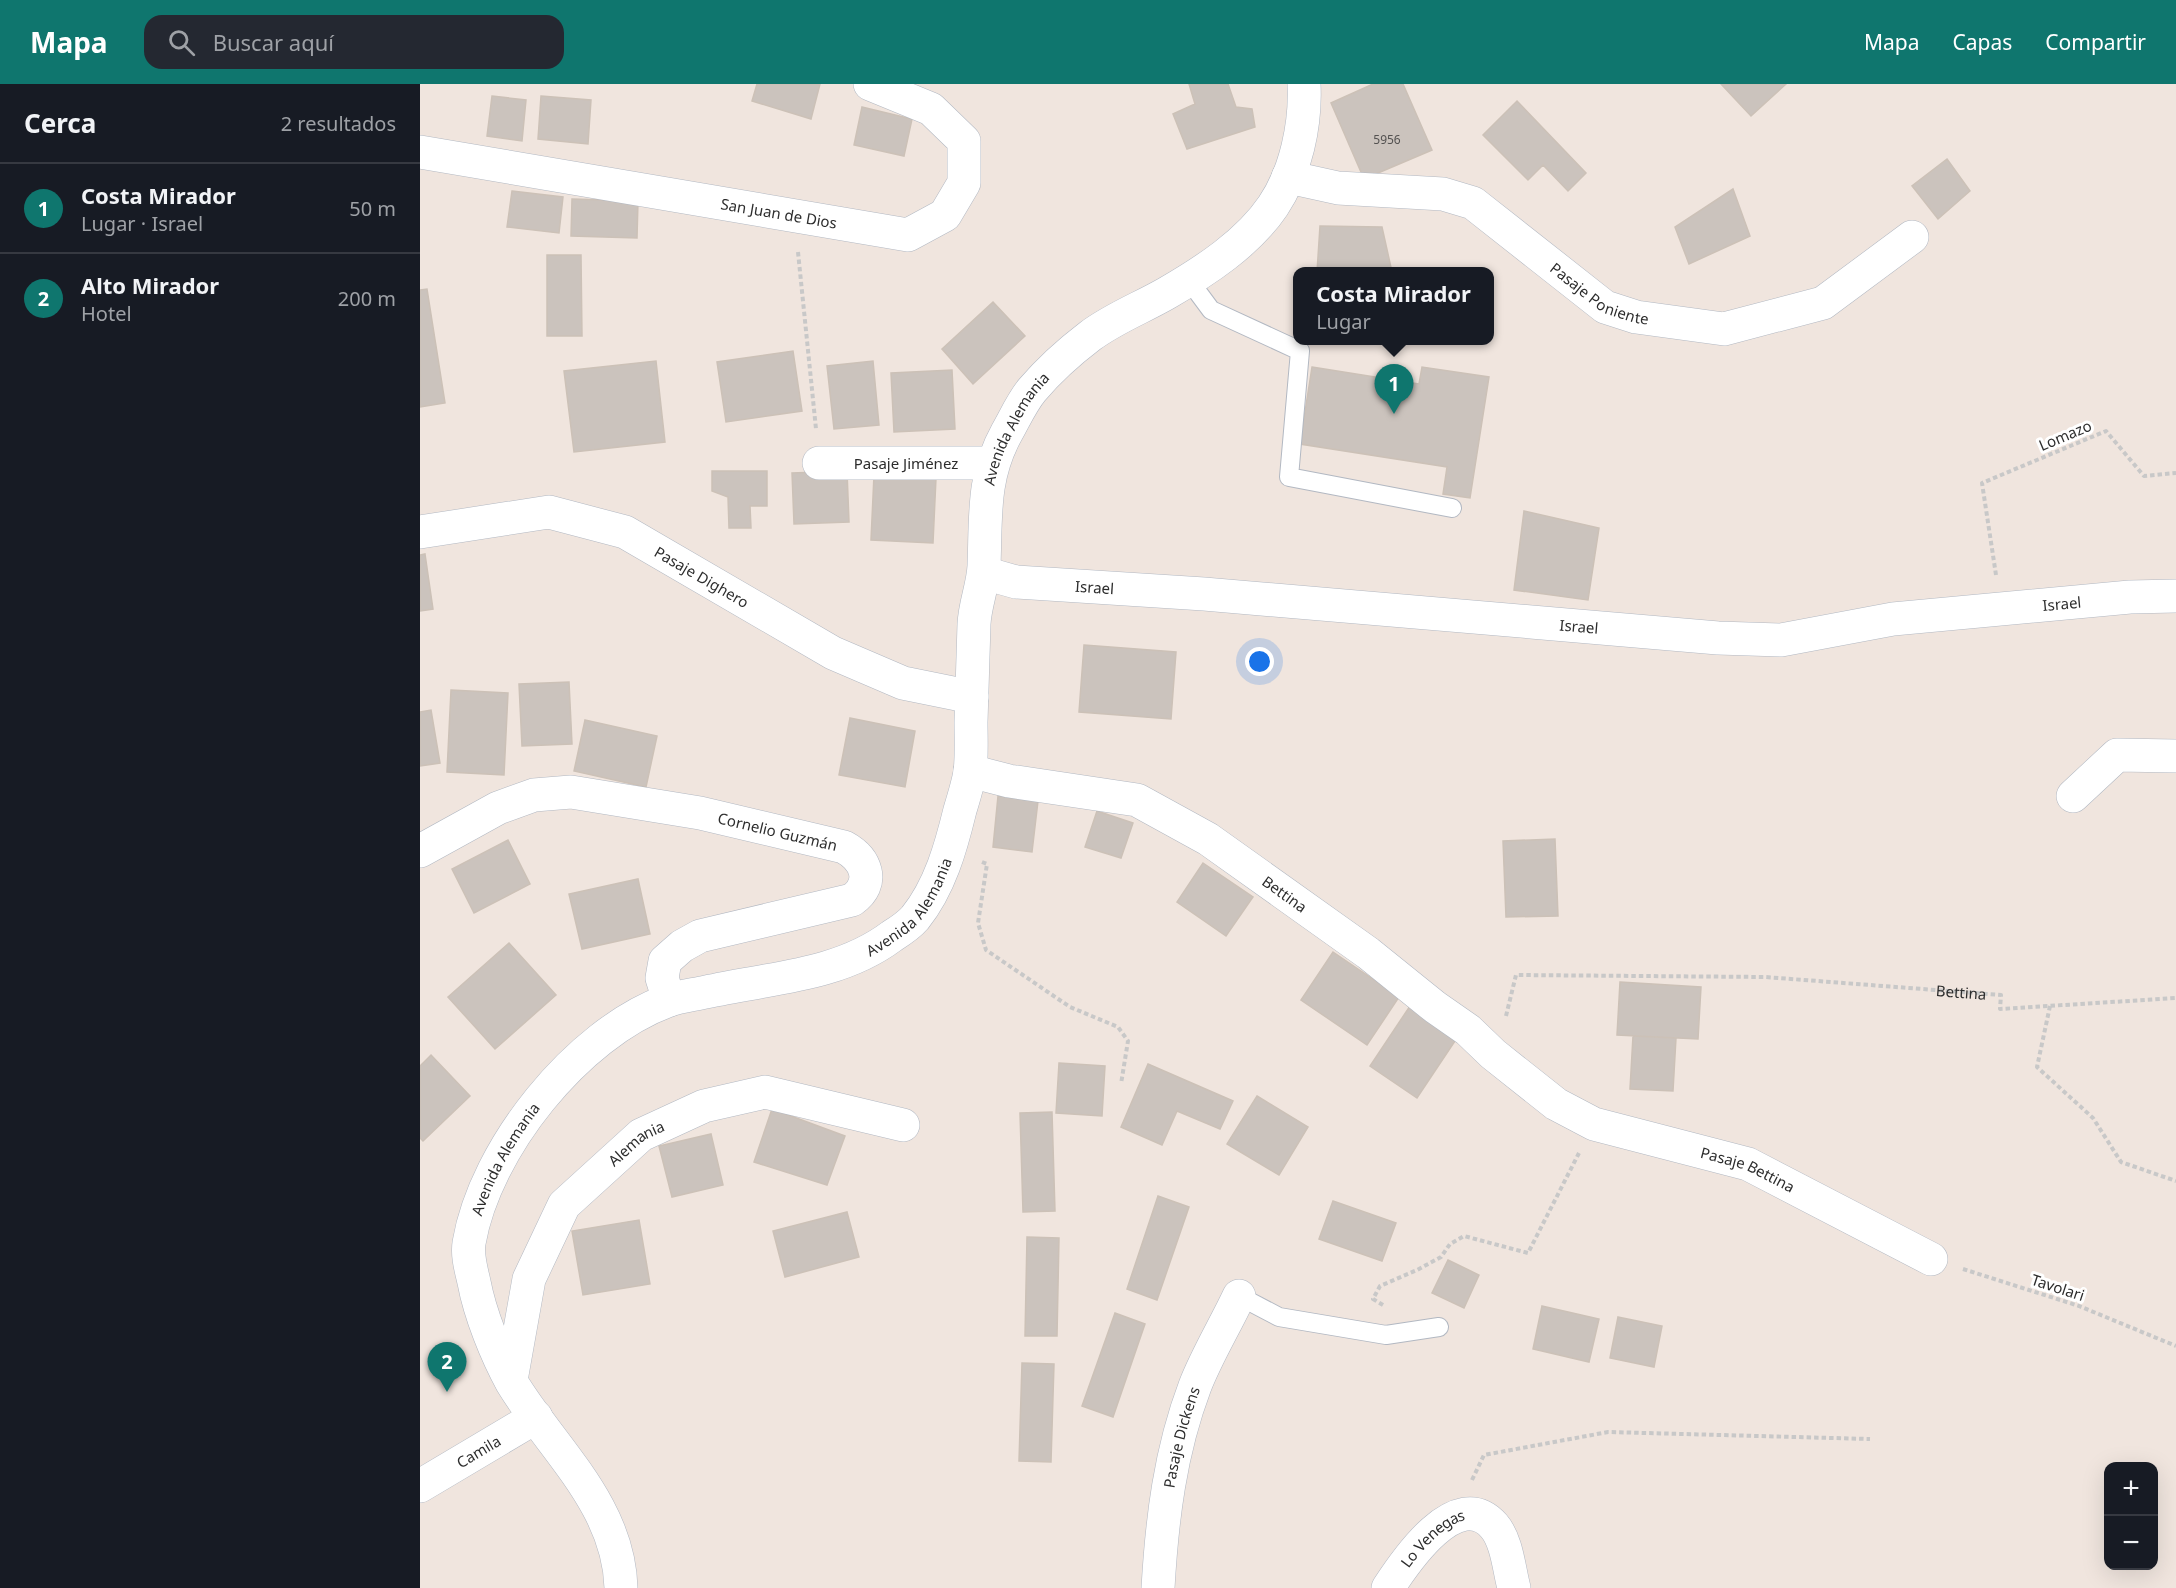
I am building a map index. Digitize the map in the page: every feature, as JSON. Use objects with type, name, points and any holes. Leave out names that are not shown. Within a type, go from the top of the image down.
[{"type":"street","name":"San Juan de Dios","points":[[420,152],[908,235],[945,215],[964,183],[964,141],[931,109],[870,84]]},
{"type":"street","name":"Avenida Alemania","points":[[621,1588],[611,1535],[598,1505],[511,1380],[477,1302],[468,1249],[481,1200],[498,1161],[523,1122],[547,1091],[576,1060],[627,1020],[669,1000],[729,987],[808,975],[873,951],[914,920],[938,881],[951,848],[970,771],[974,615],[984,573],[984,514],[992,463],[1030,392],[1062,359],[1093,333],[1188,279],[1230,251],[1273,207],[1288,177],[1298,142],[1305,106],[1304,84]]},
{"type":"street","name":"Pasaje Poniente","points":[[1288,177],[1338,188],[1443,194],[1473,203],[1605,306],[1636,317],[1724,329],[1823,303],[1912,237]]},
{"type":"street","name":"Pasaje Jiménez","points":[[819,463],[992,463]]},
{"type":"street","name":"Pasaje Dighero","points":[[420,532],[549,512],[625,532],[833,653],[903,683],[972,697]]},
{"type":"street","name":"Israel","points":[[984,573],[1016,582],[1204,594],[1718,638],[1780,640],[1893,619],[2130,597],[2176,596]]},
{"type":"street","points":[[2073,796],[2117,755],[2176,756]]},
{"type":"street","name":"Bettina","points":[[970,771],[1009,780],[1137,801],[1208,840],[1368,953],[1435,1007],[1468,1030],[1493,1054],[1556,1104]]},
{"type":"street","name":"Cornelio Guzmán","points":[[420,851],[498,808],[534,795],[571,792],[700,813],[844,847],[863,866],[866,885],[861,893],[852,900],[700,936],[682,945],[664,961],[662,978],[669,1000]]},
{"type":"street","name":"Alemania","points":[[511,1380],[530,1279],[564,1205],[641,1135],[704,1106],[765,1092],[903,1125]]},
{"type":"street","name":"Pasaje Bettina","points":[[1556,1104],[1594,1124],[1748,1164],[1930,1259]]},
{"type":"street","name":"Pasaje Dickens","points":[[1158,1588],[1166,1493],[1179,1436],[1196,1385],[1239,1296]]},
{"type":"street","name":"Camila","points":[[420,1486],[536,1418]]},
{"type":"street","name":"Lo Venegas","points":[[1388,1588],[1433,1530],[1454,1519],[1471,1515],[1484,1518],[1501,1538],[1514,1588]]},
{"type":"lane","points":[[1188,279],[1211,310],[1300,351],[1289,477],[1452,507]]},
{"type":"lane","points":[[1239,1296],[1279,1317],[1386,1335],[1439,1328]]},
{"type":"path","points":[[794,216],[819,463]]},
{"type":"path","name":"Lomazo","points":[[2001,609],[1982,483],[2106,431],[2144,476],[2176,473]]},
{"type":"path","points":[[951,848],[987,864],[978,923],[986,950],[1070,1007],[1118,1027],[1128,1041],[1121,1084]]},
{"type":"path","name":"Bettina","points":[[1499,1011],[1505,1018],[1516,975],[1765,977],[2001,995],[2000,1009],[2176,998]]},
{"type":"path","points":[[2050,1006],[2037,1067],[2093,1118],[2121,1162],[2176,1180]]},
{"type":"path","points":[[1386,1335],[1393,1310],[1373,1299],[1380,1286],[1418,1270],[1441,1257],[1450,1244],[1464,1236],[1528,1253],[1567,1178]]},
{"type":"path","name":"Tavolari","points":[[1930,1259],[2079,1306],[2176,1346]]},
{"type":"path","points":[[1454,1519],[1484,1455],[1608,1432],[1870,1439]]},
{"type":"building","points":[[757,84],[820,84],[811,119],[752,101]]},
{"type":"building","points":[[1189,84],[1228,84],[1236,107],[1252,109],[1255,127],[1187,149],[1173,114],[1195,104]]},
{"type":"building","points":[[1373,84],[1403,84],[1432,150],[1364,179],[1331,103]]},
{"type":"building","points":[[1721,84],[1786,84],[1751,116]]},
{"type":"building","points":[[492,96],[526,100],[522,141],[487,136]]},
{"type":"building","points":[[541,96],[591,100],[588,144],[538,139]]},
{"type":"building","points":[[1517,101],[1586,173],[1568,191],[1543,165],[1528,180],[1483,135]]},
{"type":"building","points":[[862,107],[912,119],[904,156],[854,145]]},
{"type":"building","points":[[1947,159],[1970,191],[1938,219],[1912,186]]},
{"type":"building","points":[[1733,189],[1750,236],[1689,264],[1675,227]]},
{"type":"building","points":[[512,191],[563,197],[559,233],[507,227]]},
{"type":"building","points":[[572,199],[638,201],[637,238],[571,236]]},
{"type":"building","points":[[1320,226],[1382,227],[1391,267],[1317,267]]},
{"type":"building","points":[[547,255],[581,255],[582,336],[547,336]]},
{"type":"building","points":[[427,289],[445,403],[420,407],[420,290]]},
{"type":"building","points":[[993,302],[1025,336],[973,384],[942,349]]},
{"type":"building","points":[[793,351],[802,411],[726,422],[717,362]]},
{"type":"building","points":[[656,361],[665,442],[574,452],[564,371]]},
{"type":"building","points":[[873,361],[879,425],[834,429],[827,366]]},
{"type":"building","points":[[1312,367],[1419,384],[1422,367],[1489,377],[1470,498],[1443,494],[1447,467],[1300,444]]},
{"type":"building","points":[[952,370],[955,429],[894,432],[891,373]]},
{"type":"building","points":[[712,471],[767,471],[767,506],[750,506],[751,528],[729,528],[728,497],[712,491]]},
{"type":"building","points":[[847,471],[849,522],[794,524],[792,473]]},
{"type":"building","points":[[874,475],[936,478],[933,543],[871,540]]},
{"type":"building","points":[[1524,511],[1599,528],[1588,600],[1514,590]]},
{"type":"building","points":[[425,554],[433,609],[420,611],[420,555]]},
{"type":"building","points":[[1084,645],[1176,652],[1171,719],[1079,712]]},
{"type":"building","points":[[569,682],[572,744],[522,746],[519,684]]},
{"type":"building","points":[[451,690],[508,693],[504,775],[447,772]]},
{"type":"building","points":[[431,710],[440,763],[420,766],[420,712]]},
{"type":"building","points":[[850,718],[915,731],[905,787],[839,775]]},
{"type":"building","points":[[585,720],[657,736],[646,787],[574,771]]},
{"type":"building","points":[[998,796],[1038,801],[1032,852],[993,847]]},
{"type":"building","points":[[1097,811],[1133,823],[1121,858],[1085,847]]},
{"type":"building","points":[[1555,839],[1558,916],[1506,917],[1503,841]]},
{"type":"building","points":[[508,840],[530,884],[474,913],[452,869]]},
{"type":"building","points":[[1203,863],[1253,897],[1226,936],[1177,902]]},
{"type":"building","points":[[638,879],[650,934],[582,949],[569,894]]},
{"type":"building","points":[[509,943],[556,995],[495,1049],[448,997]]},
{"type":"building","points":[[1333,952],[1399,997],[1367,1045],[1301,1000]]},
{"type":"building","points":[[1620,982],[1701,987],[1698,1039],[1617,1035]]},
{"type":"building","points":[[1410,1006],[1457,1038],[1417,1098],[1370,1066]]},
{"type":"building","points":[[1633,1036],[1676,1038],[1673,1091],[1630,1089]]},
{"type":"building","points":[[431,1055],[470,1096],[423,1141],[420,1138],[420,1066]]},
{"type":"building","points":[[1059,1063],[1105,1066],[1102,1116],[1056,1113]]},
{"type":"building","points":[[1148,1064],[1233,1101],[1220,1129],[1177,1111],[1162,1145],[1121,1127]]},
{"type":"building","points":[[1257,1096],[1308,1127],[1279,1175],[1227,1144]]},
{"type":"building","points":[[772,1109],[845,1136],[827,1185],[754,1162]]},
{"type":"building","points":[[1052,1112],[1055,1211],[1023,1212],[1020,1113]]},
{"type":"building","points":[[711,1134],[723,1185],[672,1197],[659,1146]]},
{"type":"building","points":[[1158,1196],[1189,1207],[1157,1300],[1127,1289]]},
{"type":"building","points":[[1333,1201],[1396,1223],[1382,1261],[1319,1239]]},
{"type":"building","points":[[847,1212],[859,1257],[785,1277],[773,1231]]},
{"type":"building","points":[[639,1220],[650,1284],[583,1295],[572,1231]]},
{"type":"building","points":[[1027,1237],[1059,1238],[1057,1336],[1025,1336]]},
{"type":"building","points":[[1448,1260],[1479,1275],[1464,1308],[1432,1293]]},
{"type":"building","points":[[1542,1306],[1599,1319],[1589,1362],[1533,1349]]},
{"type":"building","points":[[1115,1313],[1145,1324],[1113,1417],[1082,1406]]},
{"type":"building","points":[[1618,1317],[1662,1326],[1654,1367],[1610,1358]]},
{"type":"building","points":[[1022,1363],[1054,1364],[1051,1462],[1019,1461]]},
{"type":"place","name":"Costa Mirador","points":[[1394,414]]},
{"type":"place","name":"Alto Mirador","points":[[447,1392]]}]
